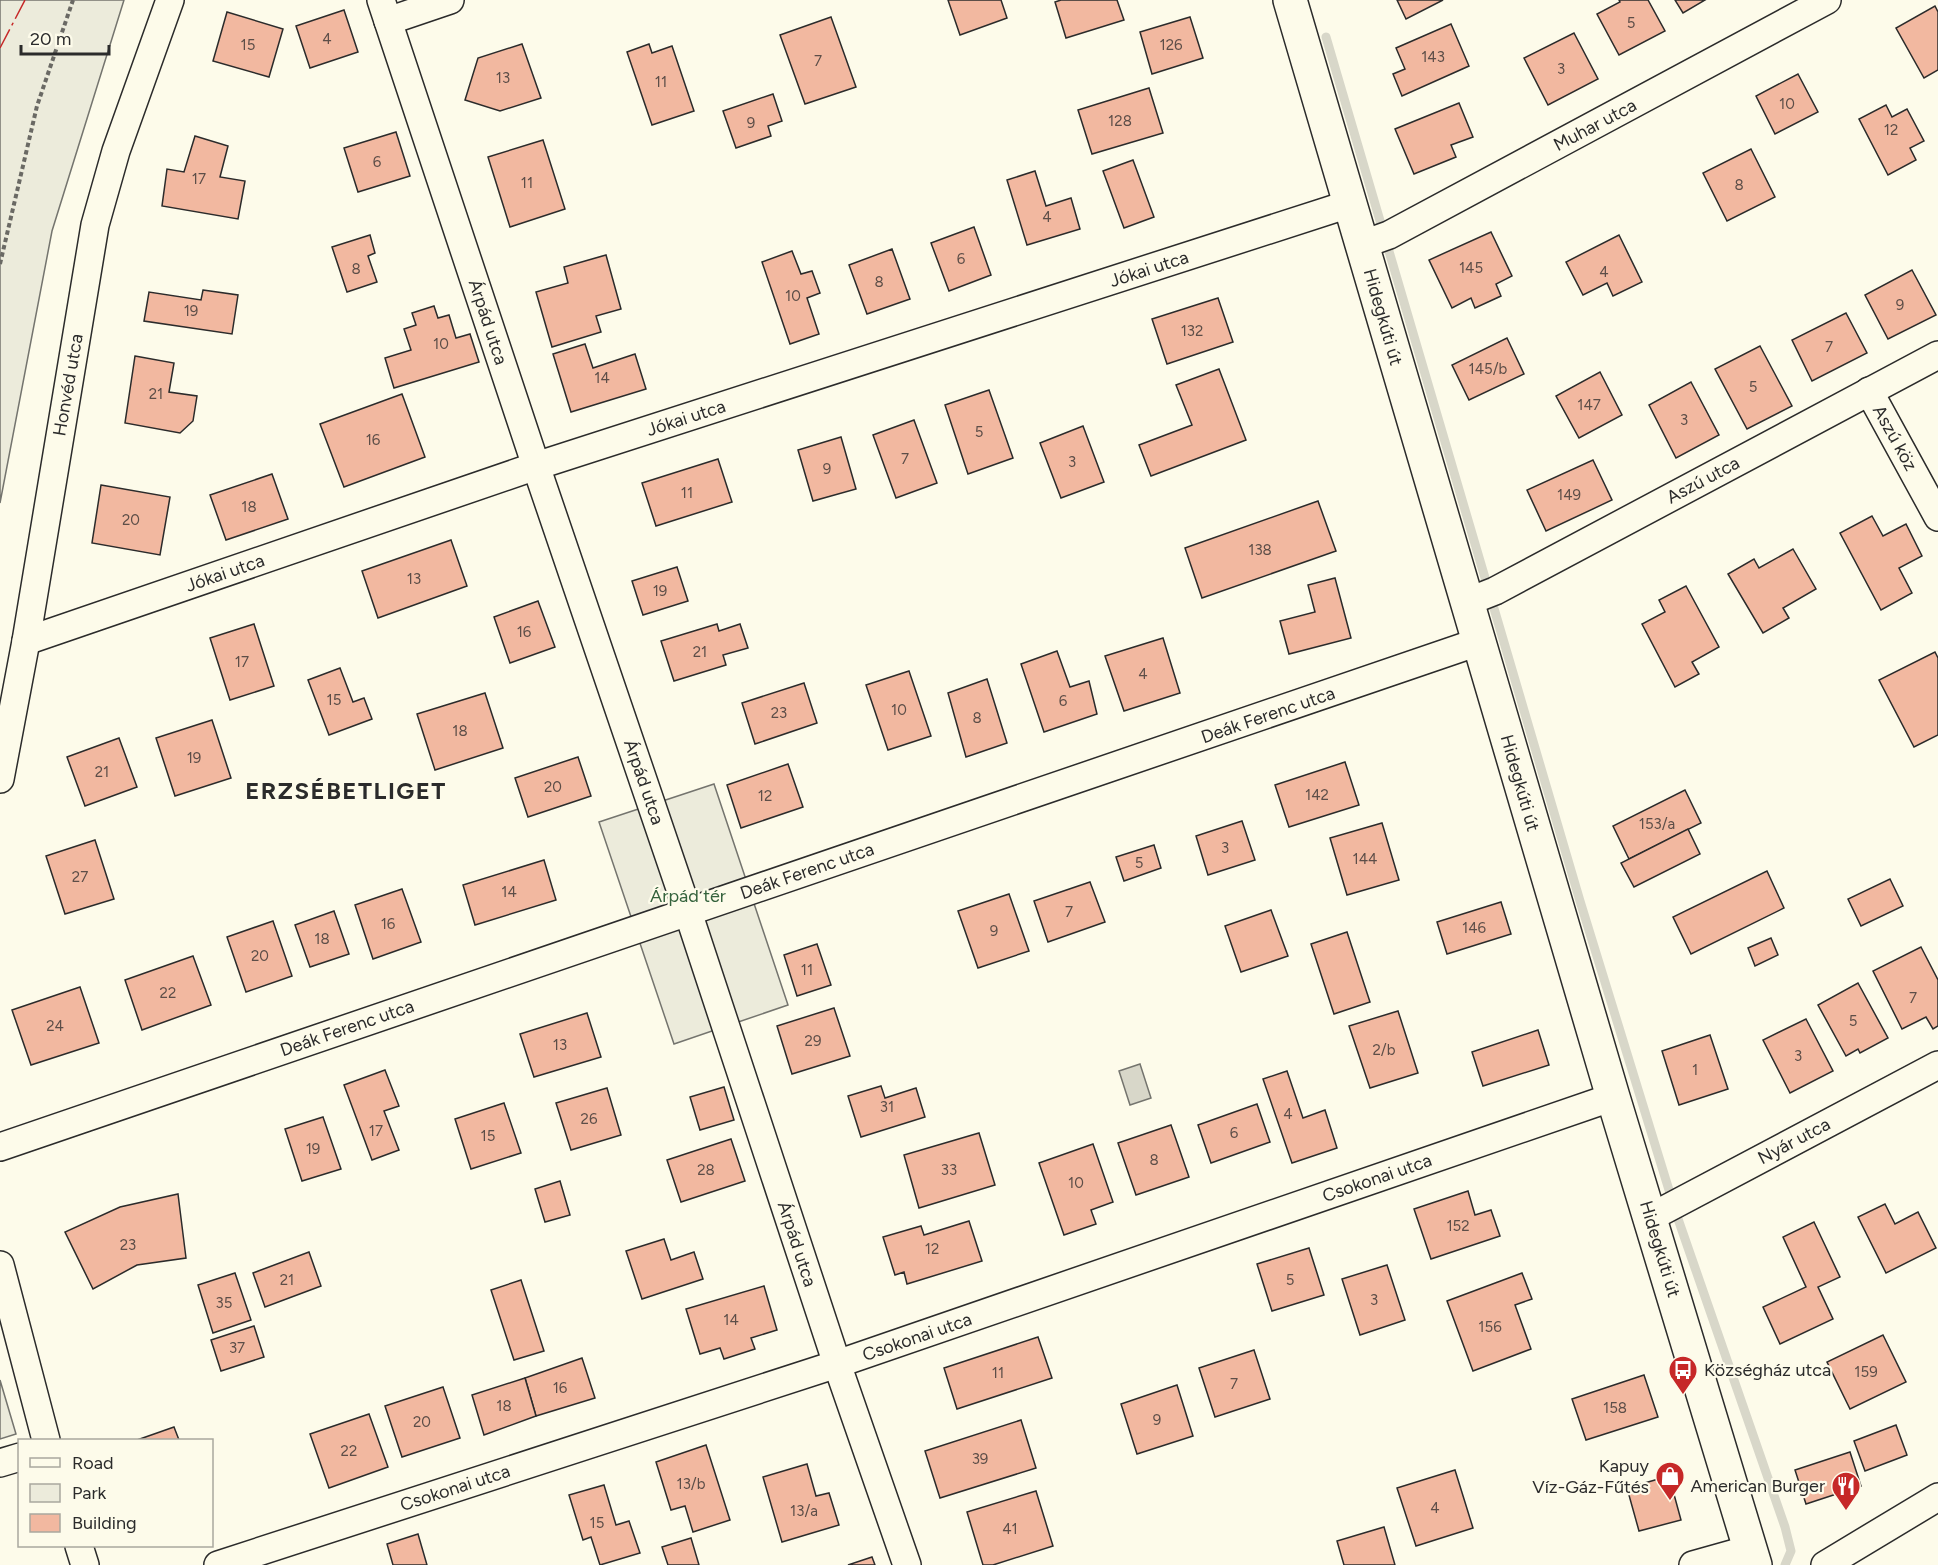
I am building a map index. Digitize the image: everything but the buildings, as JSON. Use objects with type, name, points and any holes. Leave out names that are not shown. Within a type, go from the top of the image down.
[{"type":"main road","name":"Hidegkúti út","points":[[1290,0],[1349,204],[1375,240],[1480,597],[1478,642],[1613,1097],[1665,1210],[1753,1557]]},
{"type":"street","name":"Honvéd utca","points":[[0,779],[26,641],[95,225],[116,151],[170,0]]},
{"type":"street","points":[[384,11],[450,0]]},
{"type":"street","name":"Muhar utca","points":[[1375,240],[1827,0]]},
{"type":"street","name":"Árpád utca","points":[[384,11],[688,912],[837,1364],[907,1565]]},
{"type":"street","name":"Jókai utca","points":[[26,641],[536,466],[1349,204]]},
{"type":"street","name":"Aszú utca","points":[[1480,597],[1938,355]]},
{"type":"street","name":"Aszú köz","points":[[1869,391],[1938,517]]},
{"type":"street","name":"Deák Ferenc utca","points":[[0,1147],[1478,642]]},
{"type":"street","name":"Nyár utca","points":[[1665,1210],[1938,1065]]},
{"type":"street","name":"Csokonai utca","points":[[218,1565],[837,1364],[1613,1097]]},
{"type":"street","points":[[0,1265],[46,1439]]},
{"type":"street","points":[[0,1463],[18,1458]]},
{"type":"street","points":[[1825,1565],[1938,1497]]},
{"type":"street","points":[[80,1547],[85,1565]]},
{"type":"street","points":[[1694,1565],[1753,1557]]},
{"type":"path","points":[[0,264],[38,106],[73,0]]},
{"type":"green space","points":[[0,0],[124,0],[52,231],[0,503]]},
{"type":"green space","name":"Árpád tér","points":[[714,784],[788,1005],[674,1044],[599,822]]},
{"type":"green space","points":[[0,1380],[16,1434],[0,1439]]},
{"type":"shaded area","points":[[1140,1064],[1151,1098],[1130,1105],[1119,1071]]},
{"type":"waterway","points":[[1326,37],[1580,901],[1677,1216],[1785,1527],[1791,1551],[1785,1565]]},
{"type":"power","points":[[0,48],[25,0]]},
{"type":"place","name":"Községház utca","points":[[1683,1396]]},
{"type":"place","name":"Kapuy Víz-Gáz-Fűtés","points":[[1670,1502]]},
{"type":"place","name":"American Burger","points":[[1846,1512]]},
{"type":"district","name":"ERZSÉBETLIGET","points":[[346,790]]}]
